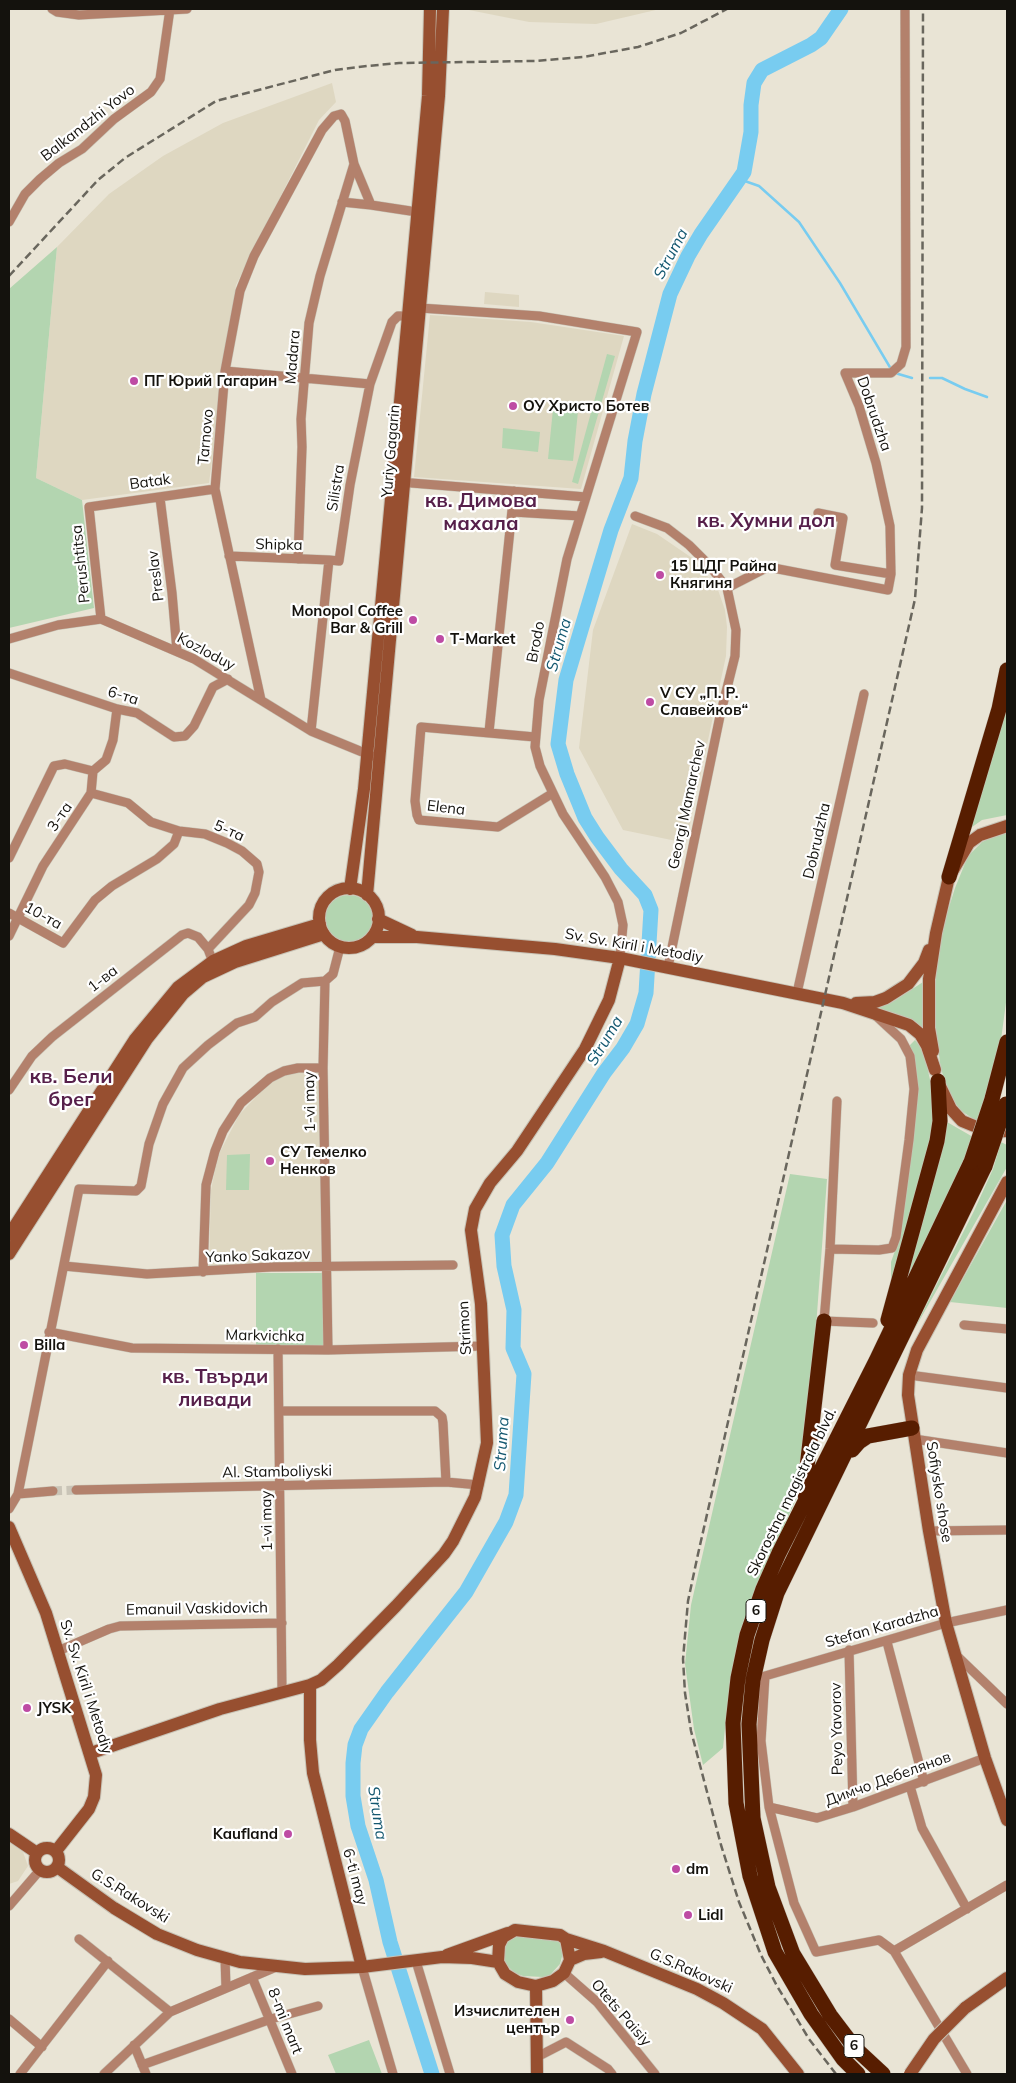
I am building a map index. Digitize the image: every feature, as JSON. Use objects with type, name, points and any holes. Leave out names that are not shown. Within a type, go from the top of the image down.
[{"type":"highway","points":[[949,877],[999,709],[1007,670]]},
{"type":"highway","name":"Skorostna magistrala blvd.","points":[[883,2074],[855,2048],[830,2015],[794,1954],[768,1887],[753,1818],[749,1724],[753,1680],[762,1640],[777,1593],[834,1477],[978,1164],[1002,1101],[1007,1042]]},
{"type":"highway","points":[[876,1362],[937,1141],[940,1121],[937,1075]]},
{"type":"highway","name":"Skorostna magistrala blvd.","points":[[858,2074],[843,2059],[811,2014],[775,1952],[750,1876],[736,1803],[733,1723],[738,1678],[747,1635],[764,1589],[798,1515],[978,1164]]},
{"type":"highway","points":[[798,1515],[808,1475],[824,1321]]},
{"type":"highway","points":[[834,1477],[855,1446],[863,1438],[913,1433]]},
{"type":"main road","name":"Yuriy Gagarin","points":[[367,895],[379,760],[408,316],[428,96],[430,9]]},
{"type":"main road","name":"Yuriy Gagarin","points":[[350,889],[368,754],[398,482],[420,308],[439,96],[443,9]]},
{"type":"main road","points":[[1006,1133],[979,1129],[962,1120],[951,1109],[937,1075],[929,1028],[929,979],[936,933],[949,877],[969,843],[980,835],[1007,826]]},
{"type":"main road","points":[[350,889],[367,895],[376,908],[378,919],[372,937],[356,947],[340,947],[331,942],[322,929],[319,914],[326,899],[334,892],[350,889]]},
{"type":"main road","name":"Sv. Sv. Kiril i Metodiy","points":[[378,919],[417,937]]},
{"type":"main road","points":[[9,1235],[135,1039],[178,987],[212,960],[266,951],[322,929]]},
{"type":"main road","name":"Sv. Sv. Kiril i Metodiy","points":[[843,1002],[874,1002],[886,998],[908,984],[924,963],[936,933]]},
{"type":"main road","name":"Sv. Sv. Kiril i Metodiy","points":[[372,937],[417,937],[555,948],[662,966],[843,1002],[909,1025],[920,1034],[927,1046],[937,1075]]},
{"type":"main road","name":"Strimon","points":[[310,1685],[321,1680],[338,1665],[444,1554],[465,1520],[479,1485],[487,1442],[481,1304],[472,1230],[475,1209],[490,1183],[517,1151],[585,1049],[609,1000],[624,959]]},
{"type":"main road","points":[[9,1254],[147,1039],[182,994],[192,985],[212,960]]},
{"type":"main road","name":"Sofiysko shose","points":[[1007,1182],[917,1350],[909,1375],[908,1394],[928,1531],[946,1624],[985,1758],[1005,1806],[1007,1820]]},
{"type":"main road","name":"Sv. Sv. Kiril i Metodiy","points":[[9,1527],[46,1613],[91,1753],[96,1775],[94,1797],[82,1819],[56,1851]]},
{"type":"main road","points":[[91,1753],[220,1709],[310,1685]]},
{"type":"main road","name":"6-ti may","points":[[310,1685],[310,1740],[313,1773],[367,1966]]},
{"type":"main road","points":[[9,1834],[37,1853]]},
{"type":"main road","points":[[46,1848],[56,1851],[60,1860],[57,1867],[50,1872],[40,1870],[35,1862],[37,1853],[46,1848]]},
{"type":"main road","name":"G.S.Rakovski","points":[[57,1867],[114,1908],[157,1934],[196,1950],[225,1958],[276,1967],[367,1966],[442,1957],[510,1932]]},
{"type":"main road","points":[[524,1930],[560,1935],[566,1939],[570,1960],[564,1973],[553,1981],[536,1986],[512,1980],[502,1971],[498,1962],[501,1940],[510,1932],[524,1930]]},
{"type":"main road","name":"G.S.Rakovski","points":[[566,1939],[604,1951],[697,1989],[740,2012],[771,2038],[798,2074]]},
{"type":"main road","points":[[570,1960],[584,1954],[604,1951]]},
{"type":"main road","name":"G.S.Rakovski","points":[[442,1957],[498,1962]]},
{"type":"main road","points":[[910,2074],[934,2039],[965,2008],[1007,1978]]},
{"type":"main road","points":[[536,1986],[537,2074]]},
{"type":"street","points":[[52,9],[57,12],[79,15],[187,9]]},
{"type":"street","name":"Balkandzhi Yovo","points":[[9,222],[25,194],[40,179],[59,163],[82,149],[114,119],[151,92],[160,79],[170,9]]},
{"type":"street","name":"Dobrudzha","points":[[891,574],[890,526],[876,463],[859,406],[845,373],[894,372],[903,359],[906,347],[905,9]]},
{"type":"street","name":"Tarnovo","points":[[261,700],[215,489],[225,371],[236,303],[254,256],[322,130],[334,116],[341,114],[345,121],[354,164]]},
{"type":"street","points":[[354,164],[372,206]]},
{"type":"street","name":"Madara","points":[[298,559],[302,447],[301,419],[306,378],[309,323],[354,164]]},
{"type":"street","points":[[342,202],[417,212]]},
{"type":"street","name":"Brodo","points":[[420,308],[539,316],[637,332],[567,558],[549,644],[539,700],[535,737],[535,747],[540,766],[563,814],[605,877],[618,902],[623,925],[622,945]]},
{"type":"street","points":[[225,371],[370,384],[392,322],[398,316],[408,316]]},
{"type":"street","name":"Silistra","points":[[329,560],[339,561],[350,485],[370,384]]},
{"type":"street","points":[[398,482],[586,497]]},
{"type":"street","name":"Batak","points":[[89,507],[215,489]]},
{"type":"street","points":[[514,491],[489,732],[535,737]]},
{"type":"street","name":"Preslav","points":[[160,498],[177,651]]},
{"type":"street","name":"Perushtitsa","points":[[89,507],[101,619]]},
{"type":"street","points":[[513,512],[580,516]]},
{"type":"street","points":[[727,588],[768,567],[888,590],[891,574],[835,565],[843,518],[818,513]]},
{"type":"street","name":"Georgi Mamarchev","points":[[635,516],[667,528],[689,545],[709,565],[727,588],[736,630],[735,656],[662,966]]},
{"type":"street","name":"Shipka","points":[[229,556],[329,560]]},
{"type":"street","points":[[311,731],[329,560]]},
{"type":"street","points":[[9,639],[58,626],[101,619]]},
{"type":"street","name":"Kozloduy","points":[[101,619],[177,651],[228,679],[311,731],[379,760]]},
{"type":"street","name":"6-та","points":[[9,673],[117,709],[137,713],[174,737],[185,736],[194,726],[213,687],[228,679]]},
{"type":"street","name":"Dobrudzha","points":[[797,993],[864,694]]},
{"type":"street","points":[[9,858],[54,766],[65,764],[93,772],[106,760],[113,740],[117,709]]},
{"type":"street","name":"Elena","points":[[489,732],[421,727],[415,801],[415,809],[419,820],[498,828],[553,793]]},
{"type":"street","name":"3-та","points":[[9,936],[43,866],[91,793],[93,772]]},
{"type":"street","name":"5-та","points":[[91,793],[128,803],[151,822],[179,831],[205,834],[226,842],[251,857],[257,864],[259,872],[255,894],[212,960]]},
{"type":"street","name":"10-та","points":[[9,913],[19,917],[63,944],[95,900],[112,886],[157,859],[174,844],[179,831]]},
{"type":"street","name":"1-ва","points":[[9,1090],[32,1056],[52,1037],[170,943],[188,933],[198,937],[212,960]]},
{"type":"street","name":"Strimon","points":[[622,945],[624,959]]},
{"type":"street","name":"1-vi may","points":[[328,1350],[323,1068],[325,980],[333,974],[340,947]]},
{"type":"street","points":[[9,1509],[18,1494],[79,1189],[136,1191],[141,1186],[149,1144],[163,1104],[183,1068],[208,1045],[237,1023],[255,1017],[272,1002],[302,983],[325,980]]},
{"type":"street","points":[[830,1249],[879,1250],[892,1248],[896,1237],[914,1089],[910,1056],[901,1039],[871,1011]]},
{"type":"street","points":[[204,1272],[206,1185],[215,1150],[228,1124],[241,1103],[270,1078],[284,1071],[298,1068],[323,1068]]},
{"type":"street","points":[[837,1101],[830,1249],[824,1321],[873,1323]]},
{"type":"street","name":"Yanko Sakazov","points":[[64,1266],[147,1274],[271,1267],[328,1268],[453,1265]]},
{"type":"street","points":[[964,1325],[1007,1329]]},
{"type":"street","name":"Markvichka","points":[[49,1332],[132,1348],[328,1350],[483,1346]]},
{"type":"street","name":"1-vi may","points":[[278,1349],[282,1692]]},
{"type":"street","points":[[909,1375],[1007,1388]]},
{"type":"street","points":[[279,1411],[435,1411],[444,1423],[446,1482]]},
{"type":"street","points":[[913,1433],[1007,1453]]},
{"type":"street","name":"Al. Stamboliyski","points":[[76,1490],[446,1482],[479,1485]]},
{"type":"street","points":[[18,1494],[54,1491]]},
{"type":"street","points":[[928,1531],[1007,1530]]},
{"type":"street","name":"Stefan Karadzha","points":[[769,1807],[760,1741],[765,1676],[849,1650],[887,1642],[946,1624],[1007,1610]]},
{"type":"street","name":"Emanuil Vaskidovich","points":[[58,1651],[120,1626],[282,1623]]},
{"type":"street","points":[[887,1642],[924,1782]]},
{"type":"street","name":"Peyo Yavorov","points":[[849,1650],[853,1807]]},
{"type":"street","points":[[954,1653],[1007,1703]]},
{"type":"street","name":"Димчо Дебелянов","points":[[769,1807],[817,1818],[924,1782],[985,1758]]},
{"type":"street","points":[[910,1786],[922,1828],[966,1908]]},
{"type":"street","points":[[769,1807],[794,1903],[816,1952],[879,1940],[894,1951],[967,2074]]},
{"type":"street","points":[[9,1906],[40,1870]]},
{"type":"street","points":[[894,1951],[1007,1885]]},
{"type":"street","points":[[78,1939],[170,2012]]},
{"type":"street","points":[[225,1958],[226,1988]]},
{"type":"street","points":[[20,2074],[108,1961]]},
{"type":"street","points":[[412,1961],[450,2074]]},
{"type":"street","name":"6-ti may","points":[[367,1966],[393,2074]]},
{"type":"street","name":"G.S.Rakovski","points":[[104,2074],[170,2012],[276,1967]]},
{"type":"street","name":"Otets Paisiy","points":[[564,1973],[597,2002],[655,2074]]},
{"type":"street","name":"8-mi mart","points":[[252,1977],[271,2019],[292,2074]]},
{"type":"street","points":[[142,2064],[271,2019],[318,2006]]},
{"type":"street","points":[[9,2019],[42,2047]]},
{"type":"street","points":[[537,2057],[566,2042],[608,2069],[612,2074]]},
{"type":"street","points":[[134,2045],[146,2074]]},
{"type":"shaded area","points":[[464,9],[660,9],[596,24],[529,22]]},
{"type":"shaded area","name":"ПГ Юрий Гагарин","points":[[332,83],[336,102],[319,120],[236,285],[209,483],[82,500],[36,478],[57,247],[109,194],[163,156],[223,123]]},
{"type":"shaded area","points":[[485,292],[519,295],[519,307],[484,304]]},
{"type":"shaded area","name":"ОУ Христо Ботев","points":[[430,315],[531,322],[624,336],[581,489],[414,477]]},
{"type":"shaded area","name":"V СУ „П. Р. Славейков“","points":[[632,524],[657,534],[695,560],[718,590],[725,610],[727,627],[726,656],[686,843],[623,830],[579,748],[593,630]]},
{"type":"shaded area","name":"СУ Темелко Ненков","points":[[321,1071],[324,1265],[209,1266],[211,1190],[220,1152],[239,1115],[268,1084],[287,1073]]},
{"type":"shaded area","points":[[9,1842],[23,1852],[28,1866],[18,1881],[9,1884]]},
{"type":"green space","points":[[57,247],[36,478],[82,500],[94,608],[9,628],[9,289]]},
{"type":"green space","points":[[607,354],[615,356],[578,484],[572,482]]},
{"type":"green space","points":[[553,409],[578,411],[573,461],[548,459]]},
{"type":"green space","points":[[503,428],[540,432],[538,452],[502,448]]},
{"type":"green space","points":[[1007,705],[1007,815],[982,820],[965,832]]},
{"type":"green space","points":[[1007,833],[1007,995],[1001,1040],[978,1122],[960,1110],[946,1089],[940,1063],[935,1021],[935,969],[943,926],[968,856],[982,842],[999,834]]},
{"type":"green space","points":[[349,895],[358,897],[366,902],[371,910],[373,919],[371,928],[366,936],[358,941],[349,943],[340,941],[332,936],[327,928],[325,919],[327,910],[332,902],[340,897]]},
{"type":"green space","points":[[923,982],[924,1032],[912,1021],[879,1009],[879,1005],[894,1001]]},
{"type":"green space","points":[[915,1040],[924,1052],[932,1089],[933,1132],[891,1291],[891,1262],[897,1245],[914,1122],[909,1046]]},
{"type":"green space","points":[[947,1122],[973,1137],[966,1160],[897,1303],[929,1200]]},
{"type":"green space","points":[[1001,1142],[1007,1145],[1007,1167],[910,1337],[974,1211],[993,1169]]},
{"type":"green space","points":[[250,1154],[249,1190],[226,1190],[227,1155]]},
{"type":"green space","points":[[790,1174],[827,1179],[816,1327],[800,1490],[753,1597],[727,1709],[723,1748],[703,1765],[694,1729],[685,1664],[691,1605]]},
{"type":"green space","points":[[1007,1200],[1007,1308],[950,1302]]},
{"type":"green space","points":[[256,1273],[324,1273],[324,1346],[256,1346]]},
{"type":"green space","points":[[513,1935],[558,1941],[562,1946],[563,1953],[560,1964],[550,1975],[543,1977],[523,1976],[515,1973],[505,1964],[504,1959],[504,1946]]},
{"type":"green space","points":[[369,2040],[382,2074],[336,2074],[328,2055]]},
{"type":"waterway","name":"Struma","points":[[432,2074],[390,1942],[376,1880],[358,1826],[353,1796],[355,1745],[361,1729],[387,1692],[466,1592],[506,1522],[516,1495],[524,1374],[513,1348],[514,1310],[504,1266],[502,1235],[513,1205],[547,1163],[604,1073],[623,1048],[637,1024],[646,993],[651,910],[645,895],[621,869],[585,818],[567,774],[558,744],[566,680],[611,530],[631,478],[635,441],[644,394],[670,294],[701,234],[744,172],[751,132],[751,105],[754,83],[762,70],[821,38],[841,9]]},
{"type":"waterway","points":[[739,179],[759,186],[799,222],[840,283],[891,369]]},
{"type":"waterway","points":[[895,373],[912,378]]},
{"type":"waterway","points":[[930,378],[942,378],[987,397]]},
{"type":"tunnel","points":[[53,1491],[76,1490]]},
{"type":"railway","points":[[9,276],[98,180],[125,158],[216,101],[335,70],[367,66],[399,63],[535,61],[583,57],[638,47],[681,33],[727,9]]},
{"type":"railway","points":[[836,2074],[809,2039],[777,1986],[761,1955],[739,1902],[721,1845],[691,1731],[685,1693],[683,1659],[688,1601],[698,1554],[915,599],[922,508],[923,9]]},
{"type":"place","name":"ПГ Юрий Гагарин","points":[[134,381]]},
{"type":"place","name":"ОУ Христо Ботев","points":[[513,406]]},
{"type":"place","name":"15 ЦДГ Райна Княгиня","points":[[660,575]]},
{"type":"place","name":"Monopol Coffee Bar & Grill","points":[[413,620]]},
{"type":"place","name":"T-Market","points":[[440,639]]},
{"type":"place","name":"V СУ „П. Р. Славейков“","points":[[650,702]]},
{"type":"place","name":"СУ Темелко Ненков","points":[[270,1161]]},
{"type":"place","name":"Billa","points":[[24,1345]]},
{"type":"place","name":"JYSK","points":[[27,1708]]},
{"type":"place","name":"Kaufland","points":[[288,1834]]},
{"type":"place","name":"dm","points":[[676,1869]]},
{"type":"place","name":"Lidl","points":[[688,1915]]},
{"type":"place","name":"Изчислителен център","points":[[570,2020]]},
{"type":"district","name":"кв. Димова махала","points":[[481,512]]},
{"type":"district","name":"кв. Хумни дол","points":[[766,521]]},
{"type":"district","name":"кв. Бели брег","points":[[71,1088]]},
{"type":"district","name":"кв. Твърди ливади","points":[[215,1388]]}]
